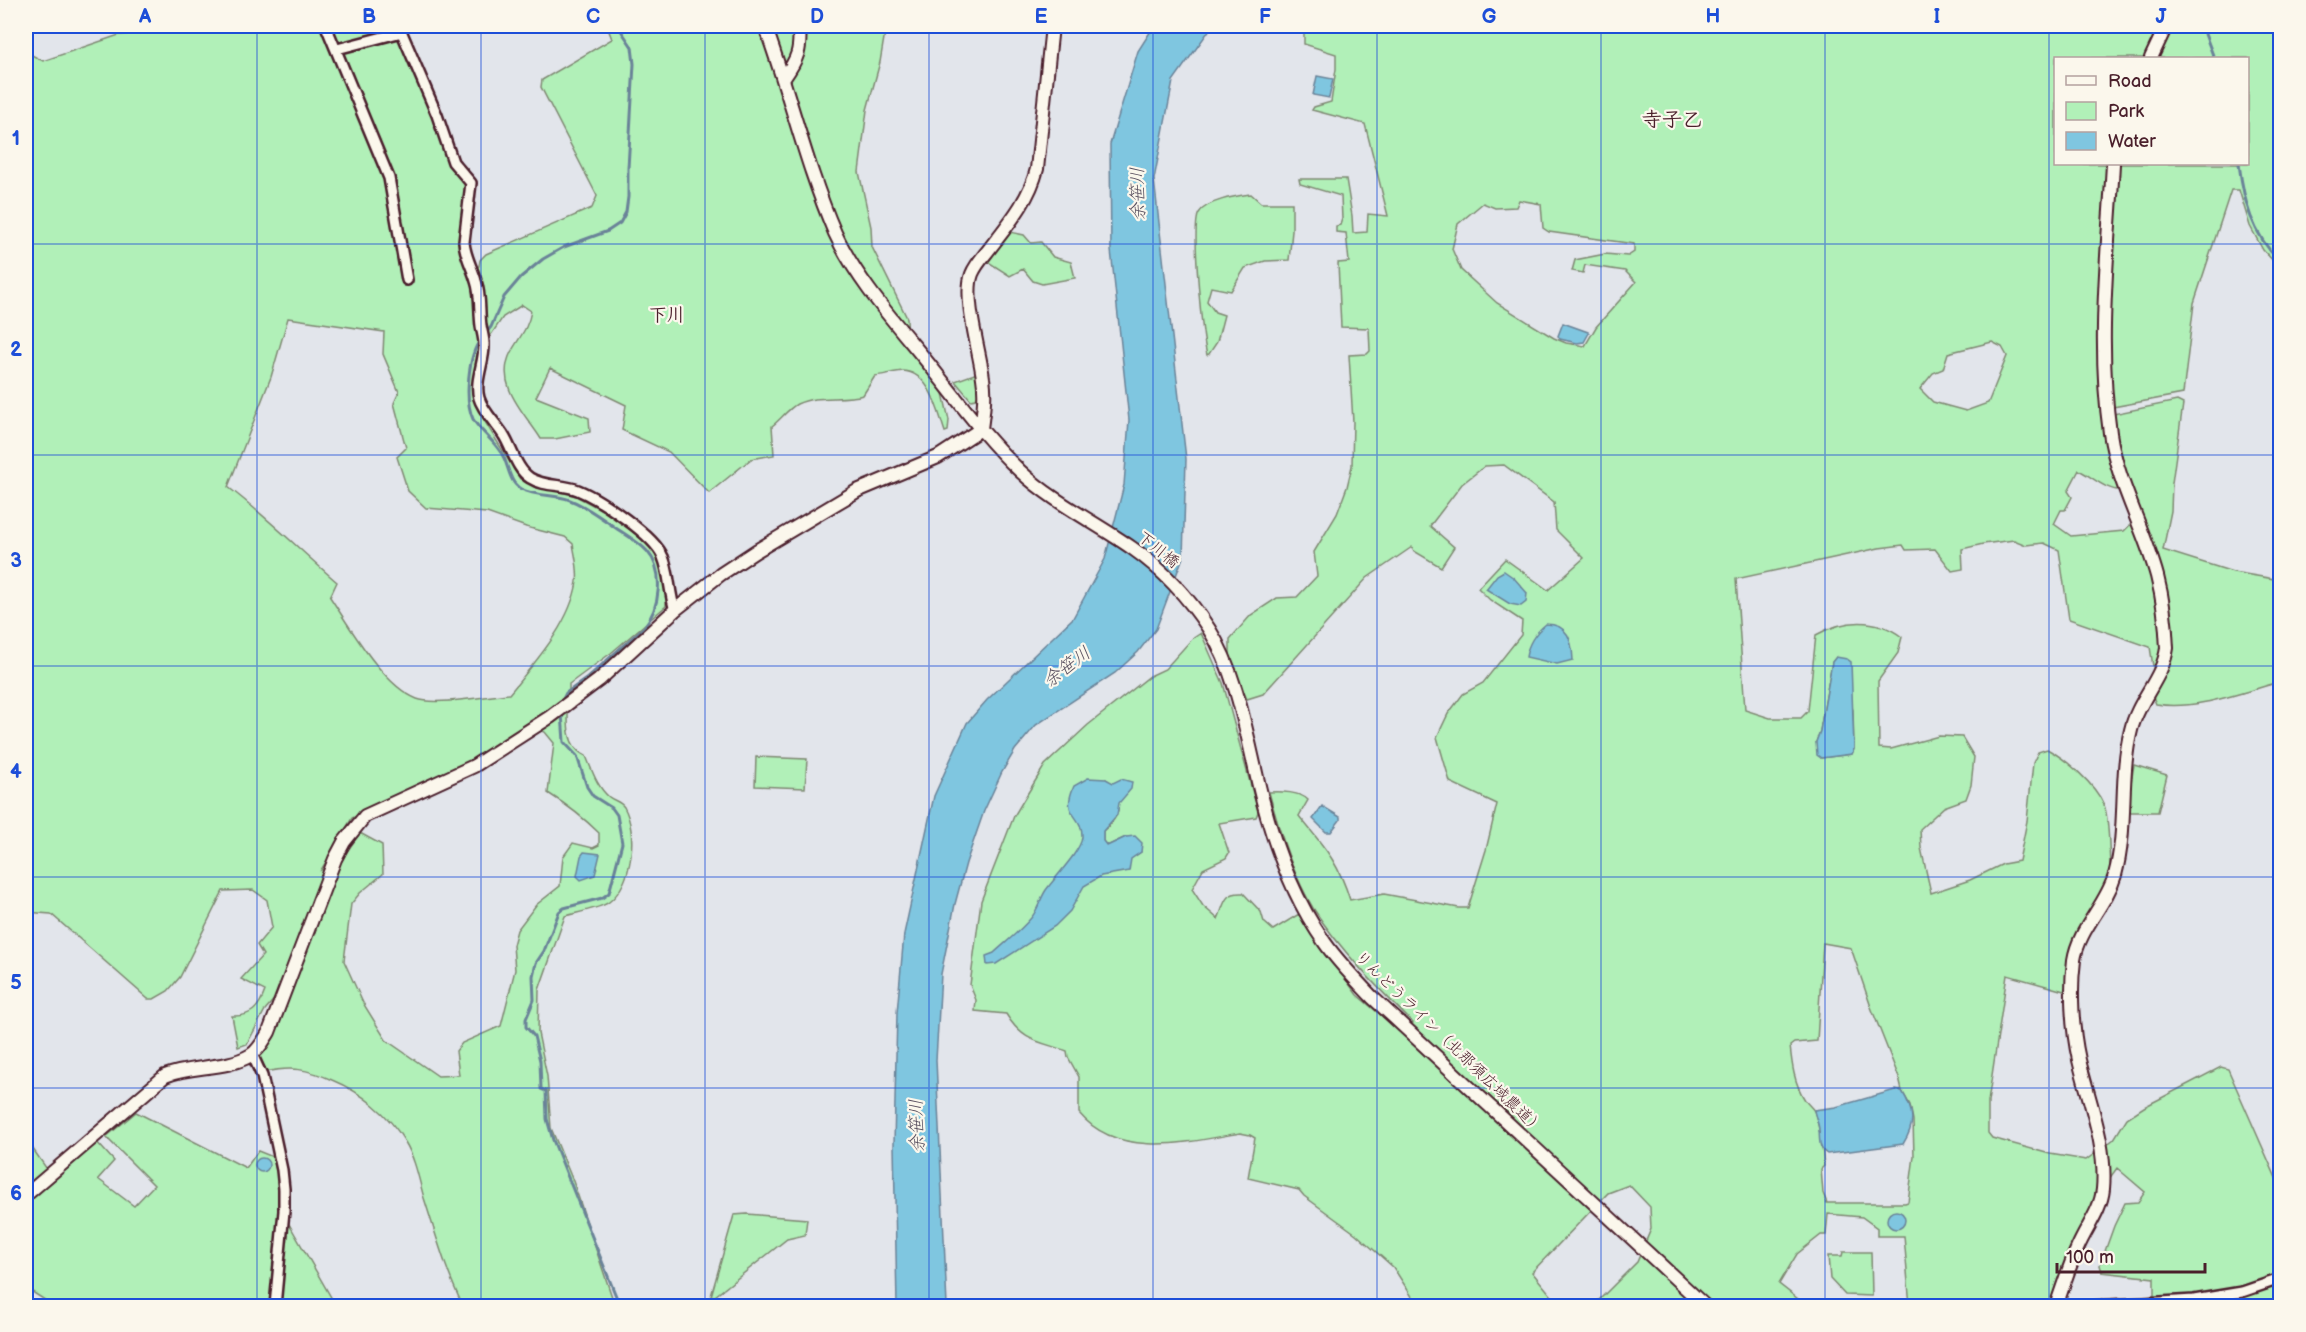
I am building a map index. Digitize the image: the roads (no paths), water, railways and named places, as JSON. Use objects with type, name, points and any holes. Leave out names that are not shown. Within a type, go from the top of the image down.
[{"type":"street","points":[[326,26],[394,193],[407,280]]},
{"type":"street","points":[[765,26],[836,235],[857,272],[881,305],[981,429]]},
{"type":"street","points":[[784,78],[796,61],[801,46],[799,26]]},
{"type":"street","points":[[981,429],[984,391],[969,290],[972,274],[1023,204],[1032,187],[1037,169],[1052,26]]},
{"type":"street","points":[[2151,57],[2166,26]]},
{"type":"street","points":[[337,49],[401,29],[437,115],[453,162],[471,183],[464,242],[465,252],[476,280],[484,343],[478,397],[529,478],[578,490],[596,499],[649,537],[663,555],[670,597],[675,610]]},
{"type":"street","points":[[2056,1306],[2078,1246],[2095,1215],[2103,1191],[2103,1155],[2076,1042],[2073,996],[2074,962],[2083,933],[2108,893],[2115,876],[2120,855],[2130,734],[2139,706],[2166,660],[2167,648],[2157,575],[2115,457],[2110,433],[2104,370],[2103,319],[2113,165]]},
{"type":"street","points":[[26,1196],[165,1076],[180,1070],[235,1061],[252,1054],[261,1045],[334,859],[344,842],[365,816],[474,766],[550,717],[599,680],[675,610],[721,574],[756,551],[857,491],[938,457],[981,429]]},
{"type":"street","name":"下川橋","points":[[981,429],[1032,481],[1149,561],[1200,615]]},
{"type":"street","name":"りんどうライン（北那須広域農道）","points":[[1200,615],[1211,632],[1233,685],[1263,802],[1287,872],[1306,912],[1326,944],[1372,997],[1705,1306]]},
{"type":"street","points":[[252,1054],[262,1076],[284,1188],[275,1306]]},
{"type":"street","points":[[2094,1306],[2194,1300],[2242,1292],[2280,1279]]},
{"type":"water","name":"余笹川","points":[[1154,26],[1215,26],[1210,29],[1173,81],[1154,179],[1186,459],[1183,557],[1156,629],[1138,652],[1115,673],[1036,725],[1015,750],[984,811],[955,904],[941,974],[936,1060],[947,1306],[897,1306],[894,1145],[897,1013],[904,934],[934,796],[967,723],[987,700],[1073,618],[1105,559],[1124,485],[1129,420],[1111,250],[1110,144],[1138,51]]},
{"type":"water","points":[[1317,76],[1333,79],[1329,98],[1313,95]]},
{"type":"water","points":[[1563,323],[1588,332],[1584,342],[1577,343],[1560,339],[1558,336]]},
{"type":"water","points":[[1504,571],[1514,578],[1527,593],[1526,602],[1521,606],[1510,604],[1486,589],[1497,575]]},
{"type":"water","points":[[1546,624],[1559,627],[1567,634],[1573,660],[1557,664],[1526,657],[1528,647]]},
{"type":"water","points":[[1836,657],[1851,662],[1854,749],[1852,754],[1821,758],[1817,755],[1816,742],[1832,662]]},
{"type":"water","points":[[1088,778],[1106,779],[1113,783],[1121,779],[1132,782],[1131,789],[1119,803],[1117,815],[1103,831],[1103,841],[1107,846],[1126,837],[1135,836],[1142,843],[1141,852],[1131,859],[1129,871],[1101,876],[1084,886],[1070,911],[1055,926],[996,964],[987,965],[986,956],[994,953],[1031,918],[1046,890],[1081,843],[1081,829],[1069,804],[1074,786]]},
{"type":"water","points":[[1322,806],[1340,817],[1331,832],[1326,832],[1313,819]]},
{"type":"water","points":[[584,852],[600,854],[595,875],[581,880],[577,876]]},
{"type":"water","points":[[1895,1090],[1902,1091],[1912,1117],[1910,1130],[1903,1144],[1827,1154],[1824,1152],[1820,1144],[1814,1110],[1836,1107]]},
{"type":"water","points":[[262,1158],[267,1160],[269,1165],[267,1170],[262,1172],[257,1170],[255,1165],[257,1160]]},
{"type":"water","points":[[1896,1211],[1902,1214],[1905,1220],[1902,1226],[1896,1229],[1890,1226],[1887,1220],[1890,1214]]},
{"type":"waterway","points":[[485,334],[491,327],[504,297],[521,277],[543,259],[564,247],[608,231],[620,223],[626,212],[634,64],[632,47],[618,26]]},
{"type":"waterway","points":[[2202,26],[2214,57]]},
{"type":"waterway","points":[[2239,165],[2247,204],[2256,229],[2280,262]]},
{"type":"waterway","points":[[481,339],[470,366],[468,390],[470,411],[476,424],[501,452],[514,483],[527,492],[564,498],[587,508],[643,547],[653,559],[656,569],[657,600],[644,627],[586,679],[566,693],[561,703]]},
{"type":"waterway","points":[[562,713],[564,742],[577,756],[587,787],[593,796],[612,808],[617,815],[622,843],[609,893],[602,898],[564,908],[559,912],[544,951],[536,963],[533,976],[534,1000],[526,1019],[526,1027],[534,1036],[540,1061],[541,1089],[546,1091],[547,1119],[553,1140],[620,1306]]},
{"type":"district","name":"寺子乙","points":[[1672,120]]},
{"type":"district","name":"下川","points":[[667,315]]}]
